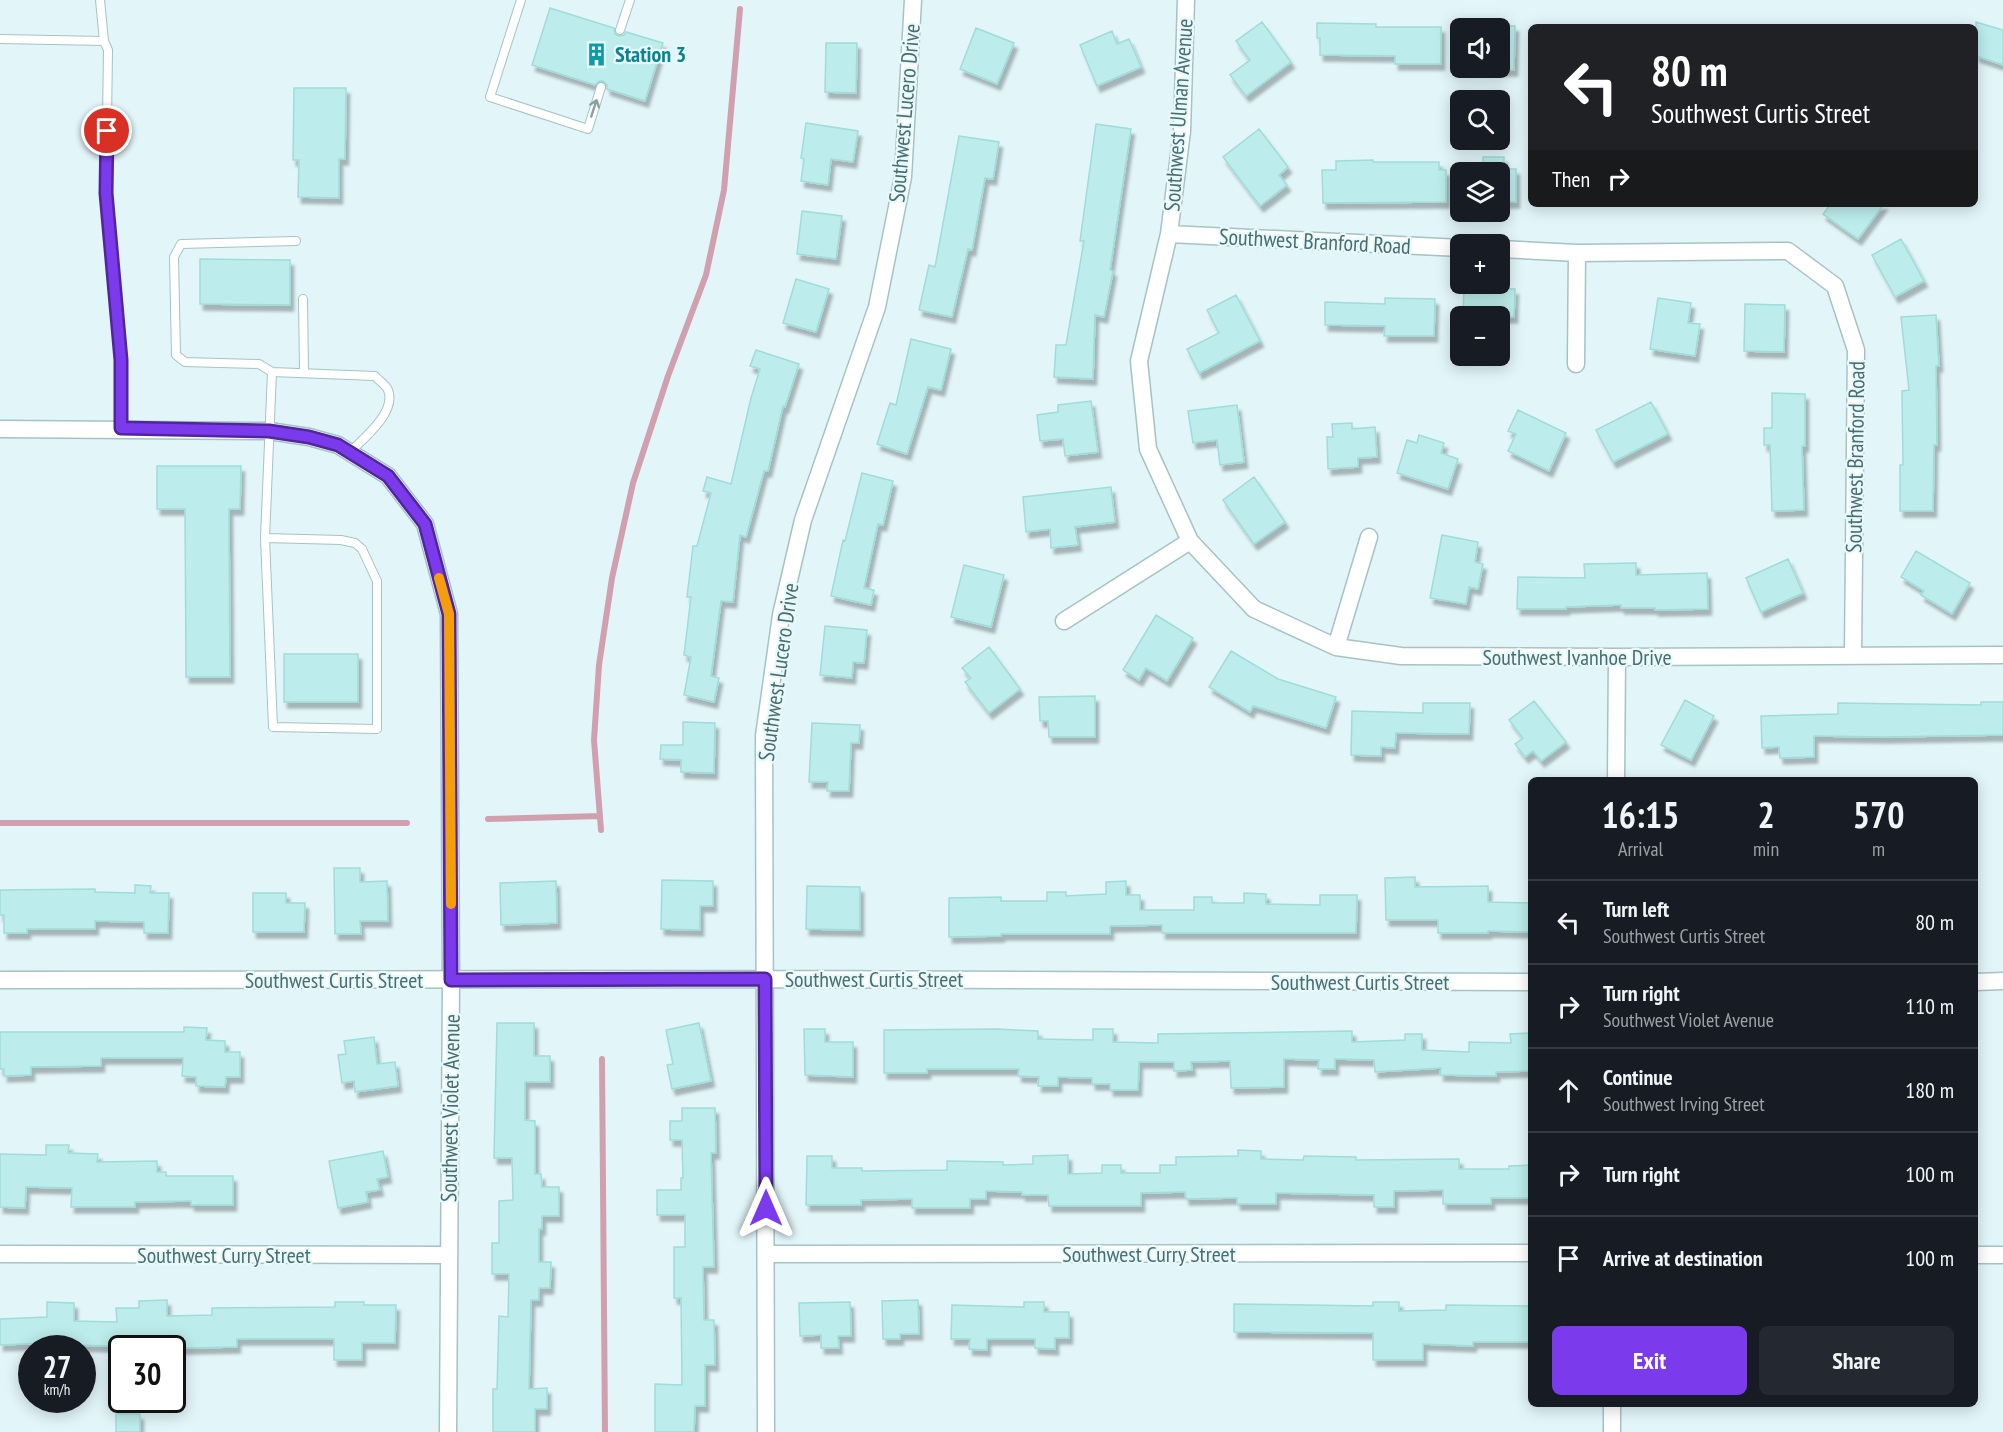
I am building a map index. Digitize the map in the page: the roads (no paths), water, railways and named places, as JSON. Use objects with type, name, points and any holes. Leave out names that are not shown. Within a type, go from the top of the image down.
[{"type":"street","name":"Southwest Lucero Drive","points":[[766,1432],[764,736],[781,615],[803,520],[877,307],[903,177],[913,0]]},
{"type":"street","name":"Southwest Ulman Avenue","points":[[1186,0],[1182,131],[1170,234],[1139,361],[1148,449],[1190,541]]},
{"type":"street","name":"Southwest Branford Road","points":[[1170,234],[1450,247]]},
{"type":"street","name":"Southwest Branford Road","points":[[1510,250],[1577,253],[1788,251],[1835,286],[1856,350],[1853,655]]},
{"type":"street","points":[[1576,364],[1577,253]]},
{"type":"street","points":[[0,429],[121,428],[269,431],[309,437],[338,445],[350,452]]},
{"type":"street","name":"Southwest Violet Avenue","points":[[350,452],[388,476],[425,524],[449,614],[451,980],[448,1432]]},
{"type":"street","points":[[1336,647],[1369,537]]},
{"type":"street","points":[[1064,621],[1190,541]]},
{"type":"street","name":"Southwest Ivanhoe Drive","points":[[1190,541],[1254,609],[1336,647],[1401,656],[2003,655]]},
{"type":"street","points":[[1616,777],[1617,657]]},
{"type":"street","name":"Southwest Curtis Street","points":[[0,980],[765,979],[1528,982]]},
{"type":"street","points":[[1978,982],[2003,981]]},
{"type":"street","name":"Southwest Curry Street","points":[[767,1254],[1528,1253]]},
{"type":"street","name":"Southwest Curry Street","points":[[0,1254],[448,1255]]},
{"type":"street","points":[[1978,1254],[2003,1255]]},
{"type":"street","points":[[1612,1407],[1612,1432]]},
{"type":"lane","points":[[100,0],[104,40],[108,50],[106,193],[121,360],[121,428]]},
{"type":"lane","points":[[521,0],[490,97],[588,129],[601,87]]},
{"type":"lane","points":[[620,30],[630,0]]},
{"type":"lane","points":[[0,39],[104,40]]},
{"type":"lane","points":[[297,241],[181,244],[174,257],[176,355],[184,362],[259,364],[273,372],[375,376],[388,389],[390,404],[378,424],[350,452]]},
{"type":"lane","points":[[303,298],[304,374]]},
{"type":"lane","points":[[266,538],[341,540],[355,543],[362,549],[377,581],[377,729],[273,727],[266,538],[273,372]]},
{"type":"waterway","points":[[601,830],[594,740],[599,665],[612,578],[633,483],[668,376],[706,275],[724,190],[740,9]]},
{"type":"waterway","points":[[488,819],[600,816]]},
{"type":"waterway","points":[[0,823],[407,823]]},
{"type":"waterway","points":[[602,1059],[605,1432]]},
{"type":"place","name":"Station 3","points":[[597,54]]}]
